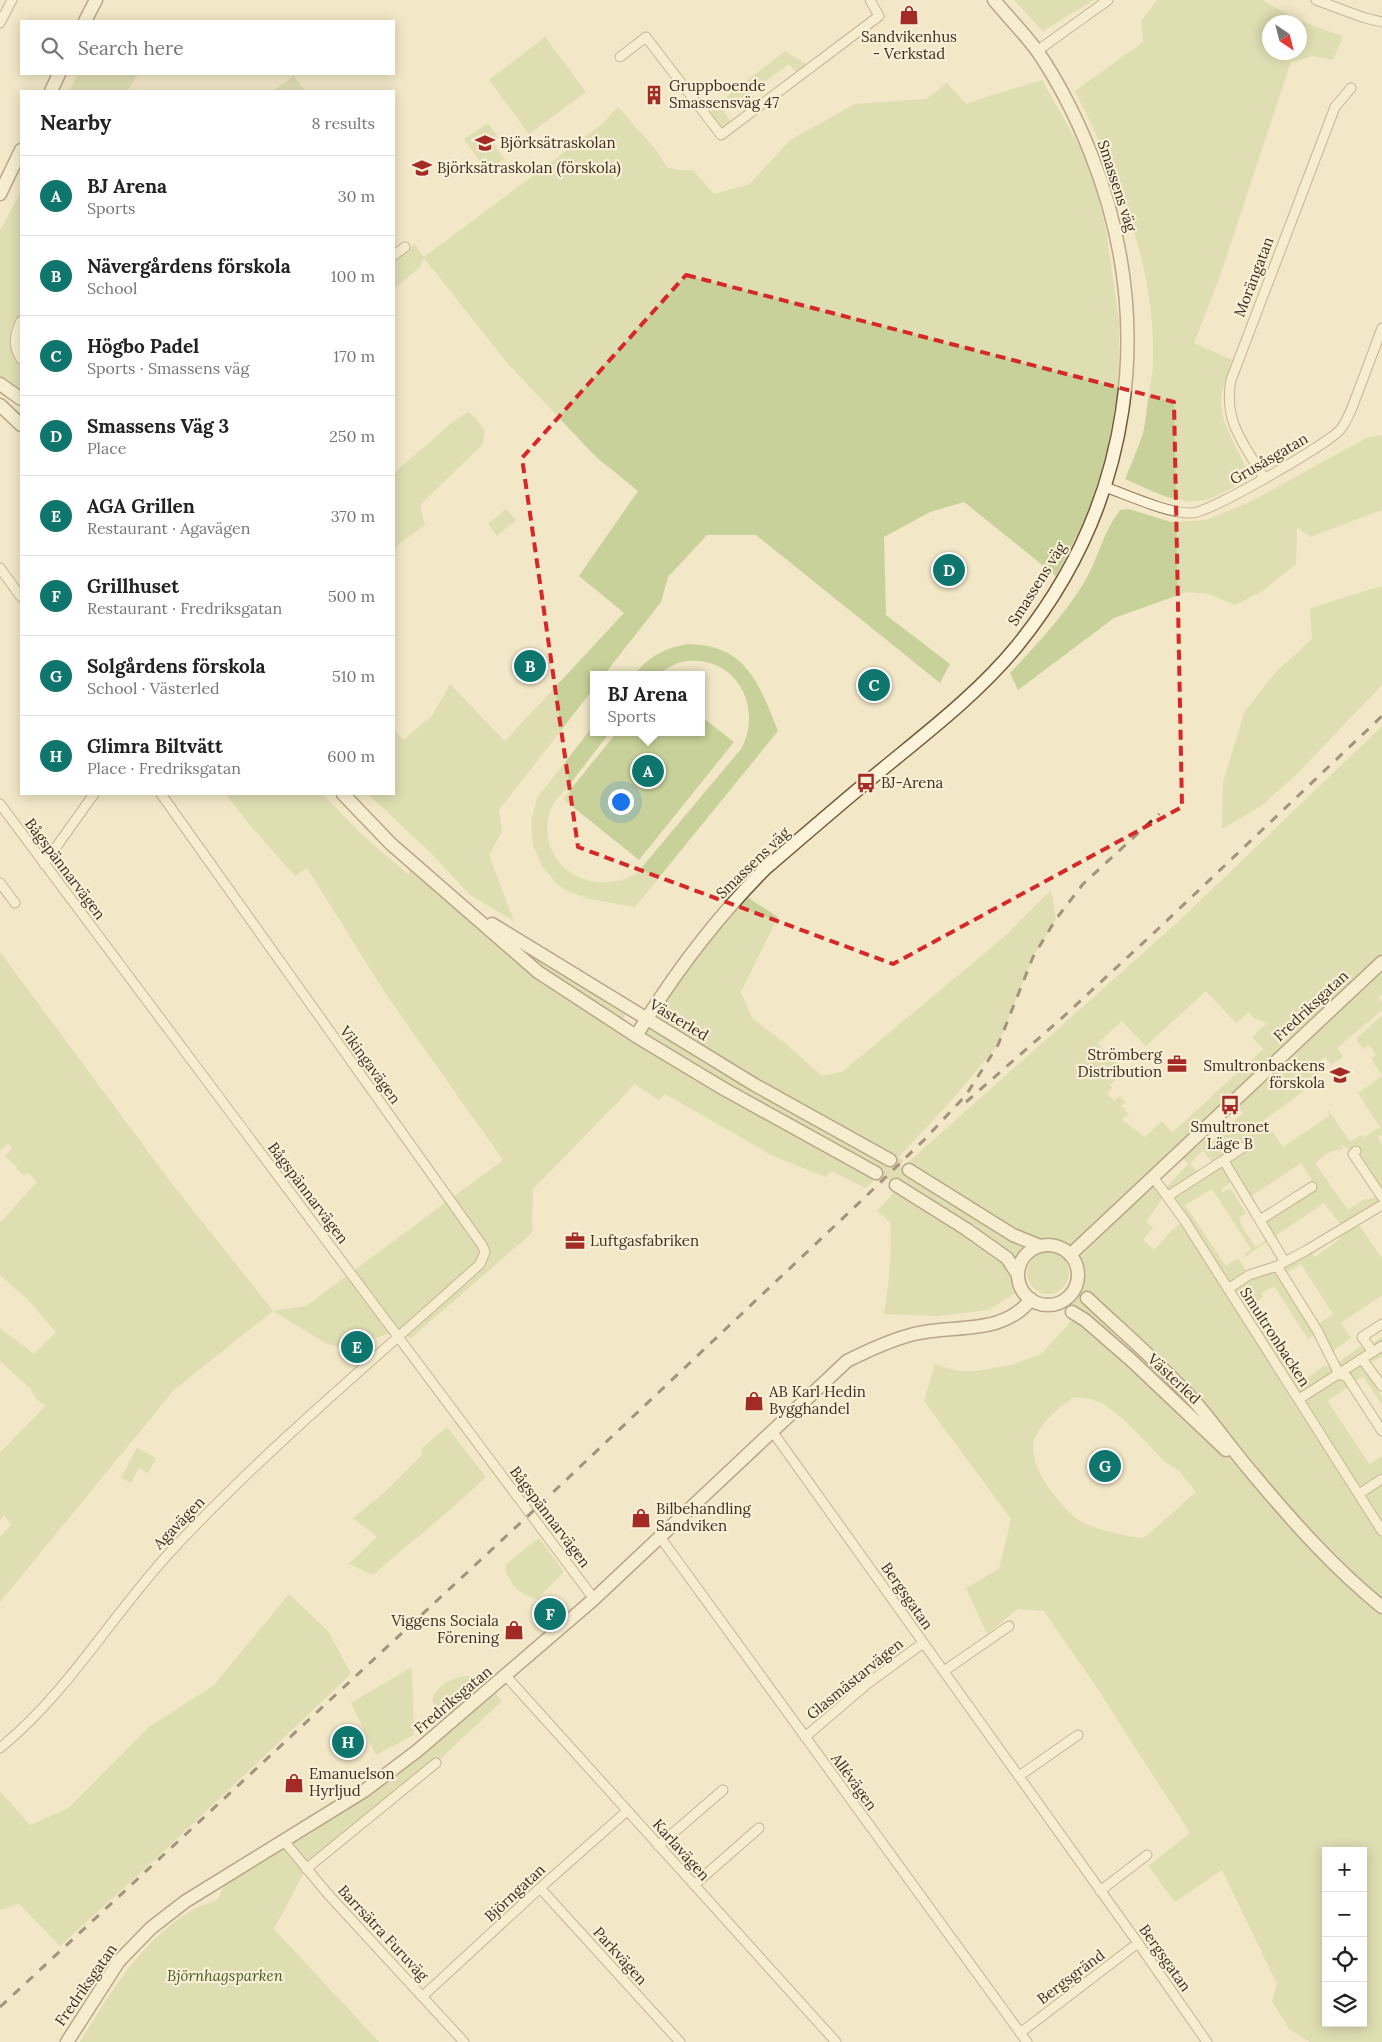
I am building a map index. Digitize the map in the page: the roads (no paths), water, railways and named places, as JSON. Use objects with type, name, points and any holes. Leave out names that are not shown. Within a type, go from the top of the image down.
[{"type":"street","points":[[0,23],[12,0]]},
{"type":"street","points":[[86,20],[96,0]]},
{"type":"street","points":[[620,57],[646,37],[721,135],[879,16],[870,0]]},
{"type":"street","name":"Smassens väg","points":[[636,1036],[679,970],[714,924],[741,893],[766,868],[963,701],[1016,647],[1071,566],[1105,487],[1124,406],[1128,355],[1125,284],[1118,240],[1101,181],[1072,112],[1037,51],[994,0]]},
{"type":"street","points":[[1037,51],[1108,0]]},
{"type":"street","points":[[1316,0],[1365,18],[1382,22]]},
{"type":"street","points":[[51,90],[59,75]]},
{"type":"street","name":"Morängatan","points":[[1264,478],[1232,421],[1228,400],[1231,380],[1335,107],[1351,88]]},
{"type":"street","points":[[0,194],[20,152]]},
{"type":"street","points":[[395,254],[405,247]]},
{"type":"street","points":[[20,324],[14,339],[20,357]]},
{"type":"street","name":"Grusåsgatan","points":[[1105,487],[1170,509],[1192,513],[1211,507],[1264,478],[1324,443],[1340,430],[1349,415],[1382,328]]},
{"type":"street","points":[[0,384],[20,398]]},
{"type":"street","points":[[0,405],[20,424]]},
{"type":"street","points":[[0,568],[20,597]]},
{"type":"street","points":[[44,864],[93,795]]},
{"type":"street","name":"Vikingavägen","points":[[162,795],[482,1245],[485,1252],[480,1264],[398,1338]]},
{"type":"street","name":"Västerled","points":[[344,795],[392,844],[538,972],[636,1036],[724,1089],[876,1173]]},
{"type":"street","name":"Bågspännarvägen","points":[[0,804],[594,1599]]},
{"type":"street","points":[[0,883],[15,903]]},
{"type":"street","name":"Västerled","points":[[456,901],[529,948],[754,1085],[890,1160]]},
{"type":"street","name":"Fredriksgatan","points":[[1072,1259],[1133,1203],[1153,1177],[1382,962]]},
{"type":"street","points":[[1168,1196],[1244,1148]]},
{"type":"street","points":[[1356,1151],[1353,1154],[1382,1196]]},
{"type":"street","points":[[1224,1161],[1260,1220],[1339,1374],[1347,1377],[1382,1431]]},
{"type":"street","points":[[896,1185],[966,1229],[1006,1258],[1018,1275],[1022,1289],[1029,1297],[1044,1304],[1054,1304],[1065,1299],[1070,1294],[1077,1282],[1077,1269],[1072,1259],[1064,1250],[1056,1246],[1040,1246],[1013,1235],[909,1170]]},
{"type":"street","name":"Smultronbacken","points":[[1153,1177],[1168,1196],[1382,1531]]},
{"type":"street","points":[[1260,1220],[1312,1187]]},
{"type":"street","name":"Smultronbacken","points":[[1228,1289],[1249,1275],[1281,1264],[1335,1235],[1382,1205]]},
{"type":"street","points":[[1018,1275],[1024,1257],[1031,1250],[1040,1246]]},
{"type":"street","name":"Västerled","points":[[1077,1282],[1086,1297],[1142,1347],[1183,1388],[1252,1473],[1319,1549],[1353,1583],[1382,1607]]},
{"type":"street","name":"Fredriksgatan","points":[[67,2042],[119,1961],[151,1928],[186,1901],[341,1806],[386,1775],[506,1676],[594,1599],[847,1361],[877,1346],[916,1333],[982,1326],[1010,1317],[1024,1309],[1029,1297]]},
{"type":"street","name":"Västerled","points":[[1054,1304],[1086,1320],[1252,1473]]},
{"type":"street","points":[[1372,1352],[1362,1337],[1382,1324]]},
{"type":"street","name":"Agavägen","points":[[0,1748],[56,1692],[137,1589],[205,1515],[290,1435],[398,1338]]},
{"type":"street","name":"Smultronbacken","points":[[1299,1399],[1382,1346]]},
{"type":"street","points":[[1362,1359],[1382,1386]]},
{"type":"street","name":"Bergsgatan","points":[[772,1431],[1207,2042]]},
{"type":"street","points":[[1359,1494],[1382,1479]]},
{"type":"street","name":"Allévägen","points":[[660,1537],[1027,2042]]},
{"type":"street","points":[[944,1671],[1009,1626]]},
{"type":"street","name":"Glasmästarvägen","points":[[804,1737],[867,1684],[923,1643]]},
{"type":"street","name":"Karlavägen","points":[[506,1676],[836,2042]]},
{"type":"street","points":[[1019,1776],[1078,1735]]},
{"type":"street","points":[[306,1869],[436,1763]]},
{"type":"street","points":[[658,1846],[723,1790]]},
{"type":"street","name":"Björngatan","points":[[423,1996],[627,1811]]},
{"type":"street","points":[[694,1885],[759,1828]]},
{"type":"street","name":"Barrsätra Furuväg","points":[[284,1841],[306,1869],[464,2042]]},
{"type":"street","points":[[1100,1891],[1147,1855]]},
{"type":"street","name":"Parkvägen","points":[[540,1888],[680,2042]]},
{"type":"street","name":"Bergsgränd","points":[[1020,2032],[1138,1943]]},
{"type":"tunnel","points":[[890,1160],[909,1170]]},
{"type":"tunnel","points":[[876,1173],[896,1185]]},
{"type":"railway","points":[[966,1102],[1063,1017],[1158,929],[1382,716]]},
{"type":"railway","points":[[0,2007],[530,1514],[925,1139],[966,1095],[998,1045],[1033,957],[1056,919],[1083,884],[1159,814]]},
{"type":"place","name":"Sandvikenhus - Verkstad","points":[[909,15]]},
{"type":"place","name":"Gruppboende Smassensväg 47","points":[[654,95]]},
{"type":"place","name":"Björksätraskolan","points":[[485,143]]},
{"type":"place","name":"Björksätraskolan (förskola)","points":[[422,168]]},
{"type":"place","name":"Smassens Väg 3","points":[[949,570]]},
{"type":"place","name":"Nävergårdens förskola","points":[[530,666]]},
{"type":"place","name":"Högbo Padel","points":[[874,685]]},
{"type":"place","name":"BJ Arena","points":[[648,771]]},
{"type":"place","name":"BJ-Arena","points":[[866,783]]},
{"type":"place","name":"Strömberg Distribution","points":[[1177,1064]]},
{"type":"place","name":"Smultronbackens förskola","points":[[1340,1075]]},
{"type":"place","name":"Smultronet Läge B","points":[[1230,1105]]},
{"type":"place","name":"Luftgasfabriken","points":[[575,1241]]},
{"type":"place","name":"AGA Grillen","points":[[357,1347]]},
{"type":"place","name":"AB Karl Hedin Bygghandel","points":[[754,1401]]},
{"type":"place","name":"Solgårdens förskola","points":[[1105,1466]]},
{"type":"place","name":"Bilbehandling Sandviken","points":[[641,1518]]},
{"type":"place","name":"Grillhuset","points":[[550,1614]]},
{"type":"place","name":"Viggens Sociala Förening","points":[[514,1630]]},
{"type":"place","name":"Glimra Biltvätt","points":[[348,1742]]},
{"type":"place","name":"Emanuelson Hyrljud","points":[[294,1783]]},
{"type":"park label","name":"Björnhagsparken","points":[[225,1976]]}]
